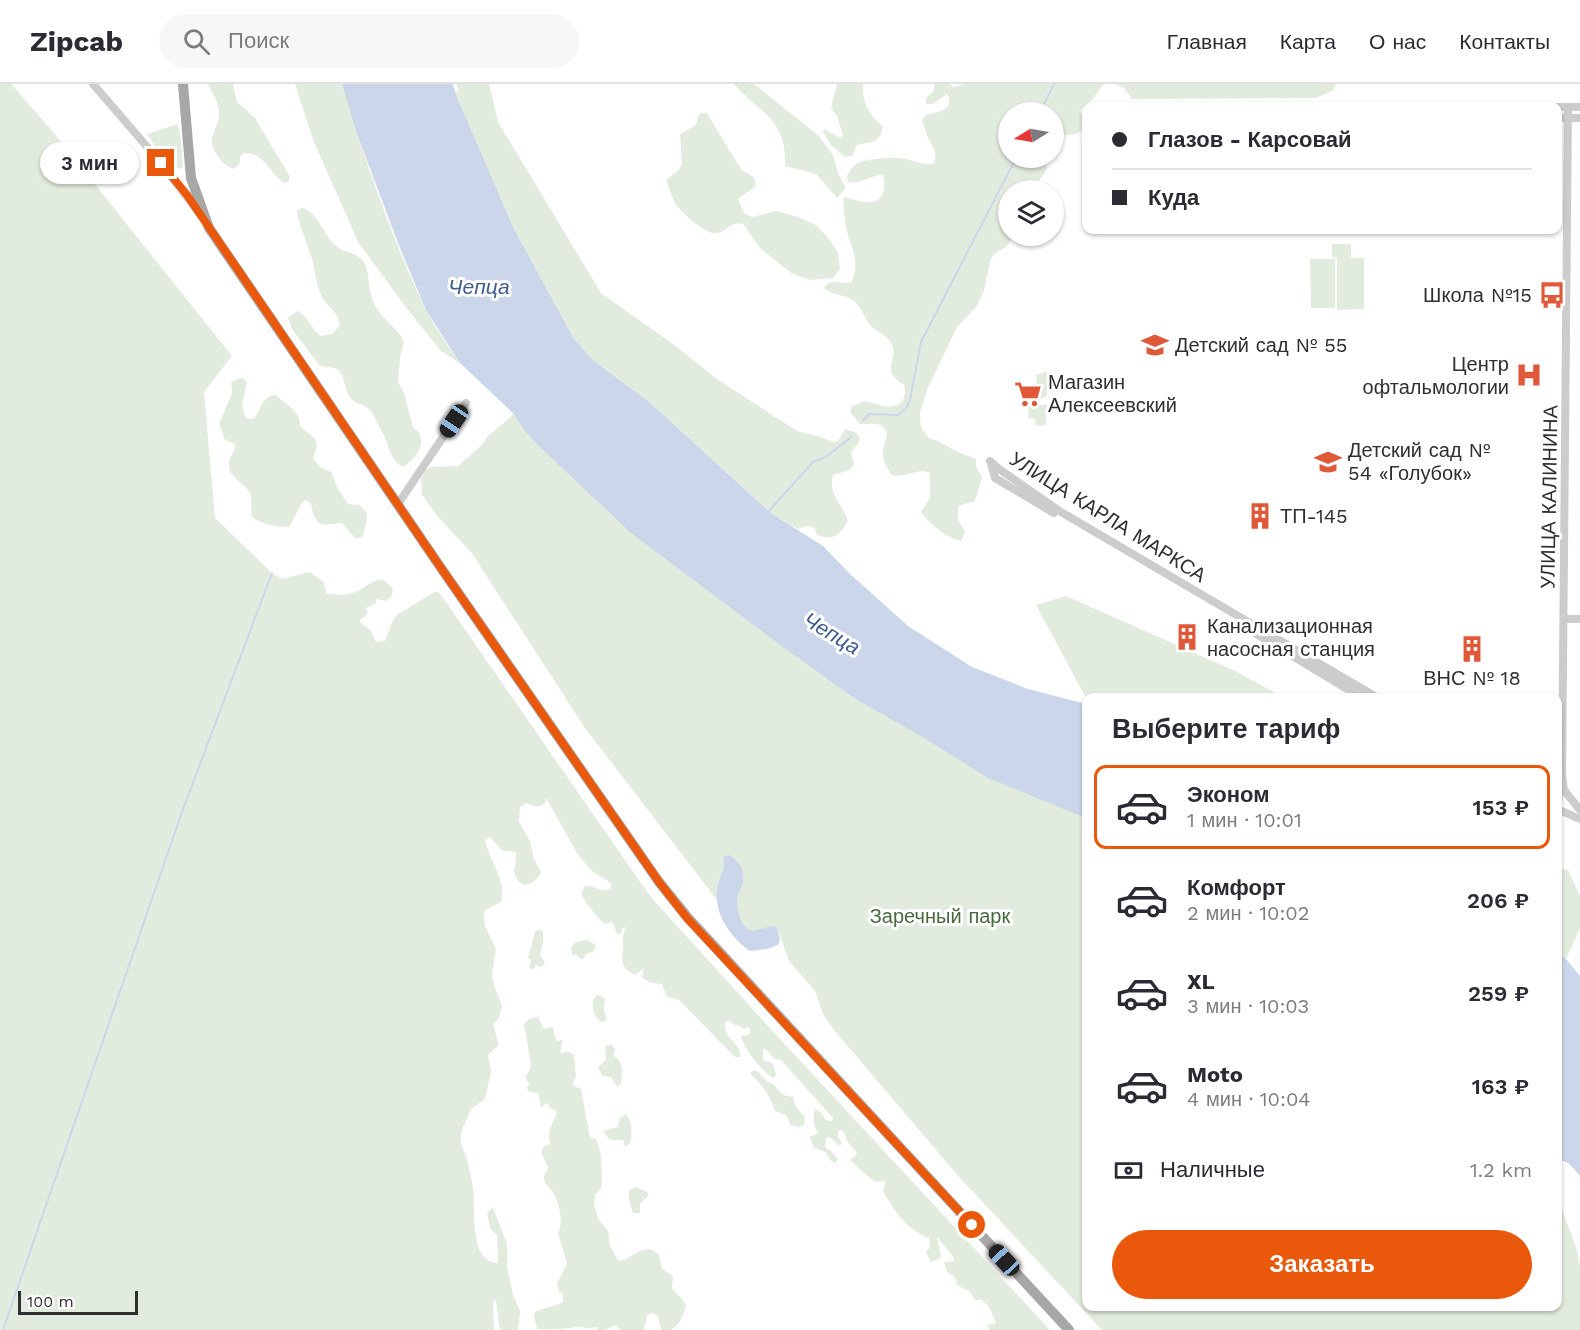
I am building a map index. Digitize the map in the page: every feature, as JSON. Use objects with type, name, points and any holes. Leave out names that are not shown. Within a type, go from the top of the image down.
[{"type":"main road","points":[[183,84],[191,178],[209,228],[622,829],[676,904],[1069,1330]]},
{"type":"street","points":[[93,84],[187,195],[209,228]]},
{"type":"street","points":[[1562,107],[1580,107]]},
{"type":"street","name":"УЛИЦА КАЛИНИНА","points":[[1562,693],[1568,107]]},
{"type":"street","points":[[1562,118],[1580,118]]},
{"type":"street","points":[[398,504],[466,403]]},
{"type":"street","name":"УЛИЦА КАРЛА МАРКСА","points":[[1354,693],[995,478],[990,461],[999,470],[1061,512],[1369,693]]},
{"type":"street","points":[[1564,619],[1580,619]]},
{"type":"street","name":"УЛИЦА КАЛИНИНА","points":[[1562,786],[1580,810]]},
{"type":"street","points":[[1562,805],[1580,810]]},
{"type":"street","points":[[1562,806],[1580,819]]},
{"type":"green space","points":[[0,84],[11,84],[54,133],[232,356],[204,392],[215,518],[272,573],[282,579],[310,572],[324,582],[326,593],[339,595],[356,592],[377,580],[389,584],[393,590],[391,597],[386,601],[377,599],[375,604],[366,608],[368,614],[360,620],[371,631],[376,642],[385,641],[397,615],[436,591],[441,595],[650,896],[1050,1330],[989,1330],[988,1325],[996,1323],[989,1307],[982,1300],[975,1300],[969,1291],[957,1285],[955,1277],[947,1272],[944,1262],[955,1261],[952,1255],[937,1237],[941,1258],[931,1262],[926,1252],[930,1247],[929,1238],[914,1230],[897,1213],[883,1191],[886,1181],[872,1180],[851,1161],[851,1158],[857,1155],[847,1141],[844,1132],[838,1131],[838,1137],[842,1142],[840,1146],[829,1137],[826,1138],[825,1147],[838,1159],[835,1163],[830,1160],[827,1153],[813,1147],[810,1137],[818,1133],[814,1124],[814,1109],[821,1112],[826,1120],[832,1121],[833,1118],[782,1061],[773,1058],[763,1049],[763,1060],[773,1063],[776,1075],[774,1078],[760,1066],[750,1054],[741,1036],[750,1034],[750,1027],[743,1029],[729,1020],[725,1023],[729,1037],[740,1052],[741,1057],[735,1057],[679,1000],[667,997],[662,984],[652,983],[642,978],[644,968],[635,975],[624,966],[622,960],[623,934],[626,927],[620,934],[617,934],[613,922],[604,924],[581,894],[585,886],[607,890],[611,889],[611,883],[592,871],[578,855],[546,798],[545,803],[540,806],[526,803],[520,807],[519,822],[530,841],[534,859],[541,872],[533,882],[524,885],[517,879],[514,871],[516,852],[502,850],[490,837],[485,840],[502,887],[501,902],[485,910],[484,917],[485,926],[496,949],[492,974],[502,1006],[499,1018],[493,1024],[499,1045],[488,1055],[491,1072],[485,1099],[471,1109],[462,1130],[461,1139],[474,1197],[475,1233],[482,1254],[488,1261],[498,1263],[497,1235],[490,1228],[487,1212],[493,1208],[507,1244],[507,1267],[513,1295],[520,1311],[518,1330],[500,1330],[496,1302],[493,1299],[494,1330],[0,1330]]},
{"type":"green space","points":[[208,84],[233,84],[237,102],[255,118],[289,175],[289,181],[284,183],[257,156],[244,153],[240,157],[240,163],[234,169],[218,157],[213,148],[212,139],[219,111]]},
{"type":"green space","points":[[295,84],[342,84],[369,170],[401,254],[425,308],[460,363],[441,351],[358,242],[314,142]]},
{"type":"green space","points":[[456,84],[489,84],[498,122],[601,293],[673,344],[717,379],[797,431],[831,442],[838,441],[845,429],[857,433],[860,440],[851,453],[854,464],[850,470],[833,475],[832,488],[848,521],[839,534],[832,537],[817,535],[814,527],[807,526],[798,529],[771,513],[648,401],[594,361],[574,339],[513,227],[452,90],[459,91]]},
{"type":"green space","points":[[734,84],[754,84],[819,136],[833,155],[838,173],[846,188],[837,198],[816,174],[785,166],[782,137],[777,127]]},
{"type":"green space","points":[[837,84],[863,84],[863,96],[867,108],[883,126],[878,139],[857,145],[852,156],[845,157],[830,144],[823,132],[824,129],[840,138],[843,136],[837,116],[831,108]]},
{"type":"green space","points":[[934,84],[949,84],[954,87],[964,84],[1104,84],[1090,102],[1082,102],[1080,110],[1082,130],[1071,135],[1064,135],[1064,102],[998,102],[998,168],[1047,169],[1040,180],[998,180],[998,246],[1007,246],[994,254],[990,261],[984,291],[976,307],[957,327],[927,390],[920,413],[921,428],[929,438],[976,459],[976,466],[982,478],[975,501],[958,506],[958,520],[965,532],[961,541],[938,530],[921,512],[930,498],[930,473],[921,471],[901,476],[892,475],[884,461],[883,448],[887,434],[884,428],[878,424],[860,424],[850,412],[852,406],[864,401],[889,407],[898,404],[903,401],[904,385],[892,374],[893,347],[890,341],[872,327],[853,300],[824,288],[833,282],[851,283],[854,275],[855,261],[846,227],[843,198],[869,202],[880,198],[883,193],[883,175],[853,183],[848,182],[847,176],[853,167],[872,159],[887,158],[933,164],[935,153],[922,120],[926,115],[947,107],[949,99],[947,94],[933,104],[926,104],[926,98],[934,91]]},
{"type":"green space","points":[[1116,84],[1336,84],[1332,91],[1316,98],[1132,99],[1124,88]]},
{"type":"green space","points":[[700,113],[707,113],[737,163],[743,171],[754,177],[756,186],[738,199],[744,213],[752,217],[776,211],[816,225],[838,253],[840,269],[833,278],[810,280],[791,273],[760,248],[743,224],[735,224],[721,232],[714,233],[696,223],[676,205],[667,179],[678,171],[682,164],[680,134],[695,126]]},
{"type":"green space","points":[[178,124],[183,167],[180,169],[166,164],[147,134]]},
{"type":"green space","points":[[302,208],[312,214],[335,245],[362,260],[367,268],[371,296],[376,308],[404,341],[398,382],[404,393],[413,427],[421,437],[421,443],[417,453],[404,467],[399,465],[393,457],[370,410],[353,401],[349,396],[340,372],[334,368],[320,366],[292,329],[288,318],[297,311],[321,336],[332,334],[340,325],[337,315],[319,291],[312,259],[298,216],[297,210]]},
{"type":"green space","points":[[1332,244],[1351,244],[1351,258],[1364,258],[1364,309],[1337,310],[1337,258],[1332,257]]},
{"type":"green space","points":[[1310,259],[1335,259],[1335,308],[1311,308]]},
{"type":"green space","points":[[1047,371],[1047,396],[1038,400],[1036,375]]},
{"type":"green space","points":[[242,378],[247,382],[242,405],[245,417],[255,418],[265,400],[276,395],[292,408],[298,416],[300,426],[315,439],[317,446],[313,458],[320,467],[331,472],[348,504],[359,505],[367,513],[362,537],[356,539],[342,523],[324,525],[318,523],[311,503],[305,500],[290,526],[271,525],[252,517],[250,493],[232,475],[229,467],[235,444],[225,440],[219,424],[232,393],[231,382]]},
{"type":"green space","points":[[1029,405],[1047,405],[1046,425],[1036,426],[1035,419],[1028,418]]},
{"type":"green space","name":"Заречный парк","points":[[514,414],[523,429],[1082,807],[1082,1309],[960,1178],[834,1030],[823,1014],[815,991],[789,961],[777,928],[768,927],[754,931],[746,928],[737,904],[743,882],[723,857],[724,867],[718,883],[717,900],[585,728],[471,552],[438,517],[422,495],[421,480],[425,470],[431,467],[458,466],[482,445],[488,436]]},
{"type":"green space","points":[[1066,596],[1235,671],[1276,693],[1083,693],[1036,605]]},
{"type":"green space","points":[[1562,869],[1568,870],[1580,896],[1580,928],[1566,959],[1562,956]]},
{"type":"green space","points":[[539,929],[543,932],[540,956],[545,962],[543,966],[539,967],[536,964],[532,969],[529,968],[531,960],[528,958],[535,932]]},
{"type":"green space","points":[[587,940],[596,945],[594,951],[585,955],[581,960],[577,955],[572,955],[571,948],[576,942]]},
{"type":"green space","points":[[597,995],[605,999],[604,1010],[607,1020],[602,1022],[593,1010],[593,1002]]},
{"type":"green space","points":[[538,1017],[544,1029],[553,1027],[556,1041],[563,1040],[560,1053],[569,1052],[574,1055],[576,1076],[572,1085],[581,1089],[590,1137],[596,1138],[601,1155],[602,1183],[595,1195],[594,1205],[599,1220],[608,1231],[610,1246],[618,1260],[627,1259],[647,1249],[659,1255],[662,1269],[673,1276],[672,1288],[686,1307],[679,1323],[671,1330],[661,1330],[658,1316],[652,1313],[647,1315],[644,1330],[621,1330],[615,1325],[605,1330],[598,1330],[596,1327],[537,1329],[535,1312],[563,1302],[563,1294],[559,1291],[557,1284],[567,1263],[558,1233],[561,1224],[559,1207],[553,1192],[545,1182],[544,1176],[548,1167],[541,1152],[544,1146],[550,1144],[550,1130],[557,1112],[547,1103],[541,1107],[538,1093],[528,1091],[527,1087],[530,1084],[525,1078],[531,1063],[524,1024],[529,1019]]},
{"type":"green space","points":[[611,1044],[615,1049],[614,1056],[622,1068],[621,1084],[617,1087],[611,1077],[603,1076],[598,1068],[606,1059],[605,1047]]},
{"type":"green space","points":[[754,1070],[767,1082],[773,1084],[783,1095],[793,1097],[796,1107],[805,1117],[804,1125],[798,1127],[790,1125],[787,1116],[775,1111],[765,1090],[750,1073]]},
{"type":"green space","points":[[626,1114],[630,1120],[631,1132],[630,1144],[625,1147],[623,1140],[610,1140],[603,1131],[618,1127],[620,1118]]},
{"type":"green space","points":[[635,1187],[646,1191],[649,1195],[640,1204],[640,1213],[633,1213],[629,1199],[629,1191]]},
{"type":"green space","name":"Заречный парк","points":[[1562,1206],[1580,1266],[1580,1330],[1102,1330],[1084,1311],[1562,1311]]},
{"type":"water","name":"Чепца","points":[[342,84],[453,84],[513,227],[574,339],[594,361],[648,401],[771,513],[823,546],[849,573],[908,626],[972,667],[1028,689],[1082,703],[1082,816],[988,778],[854,698],[631,533],[541,448],[523,429],[514,414],[460,363],[426,310],[356,131]]},
{"type":"water","points":[[729,855],[736,860],[743,874],[737,901],[741,922],[753,931],[777,927],[780,939],[778,945],[750,951],[735,938],[724,922],[720,914],[717,894],[723,869],[723,857]]},
{"type":"water","points":[[1562,956],[1580,976],[1580,1176],[1562,1160]]},
{"type":"waterway","points":[[1045,102],[1054,84]]},
{"type":"waterway","points":[[863,420],[869,414],[898,415],[906,409],[910,400],[921,342],[1011,168]]},
{"type":"waterway","points":[[767,513],[813,462],[826,457],[851,437]]},
{"type":"waterway","points":[[3,1330],[182,812],[272,573]]},
{"type":"place","name":"Школа №15","points":[[1552,295]]},
{"type":"place","name":"Детский сад № 55","points":[[1155,345]]},
{"type":"place","name":"Центр офтальмологии","points":[[1529,375]]},
{"type":"place","name":"Магазин Алексеевский","points":[[1028,394]]},
{"type":"place","name":"Детский сад № 54 «Голубок»","points":[[1328,462]]},
{"type":"place","name":"ТП-145","points":[[1260,516]]},
{"type":"place","name":"Канализационная насосная станция","points":[[1187,637]]},
{"type":"place","name":"ВНС № 18","points":[[1472,649]]},
{"type":"route","points":[[161,163],[187,195],[441,568],[659,882],[687,918],[972,1225]]}]
